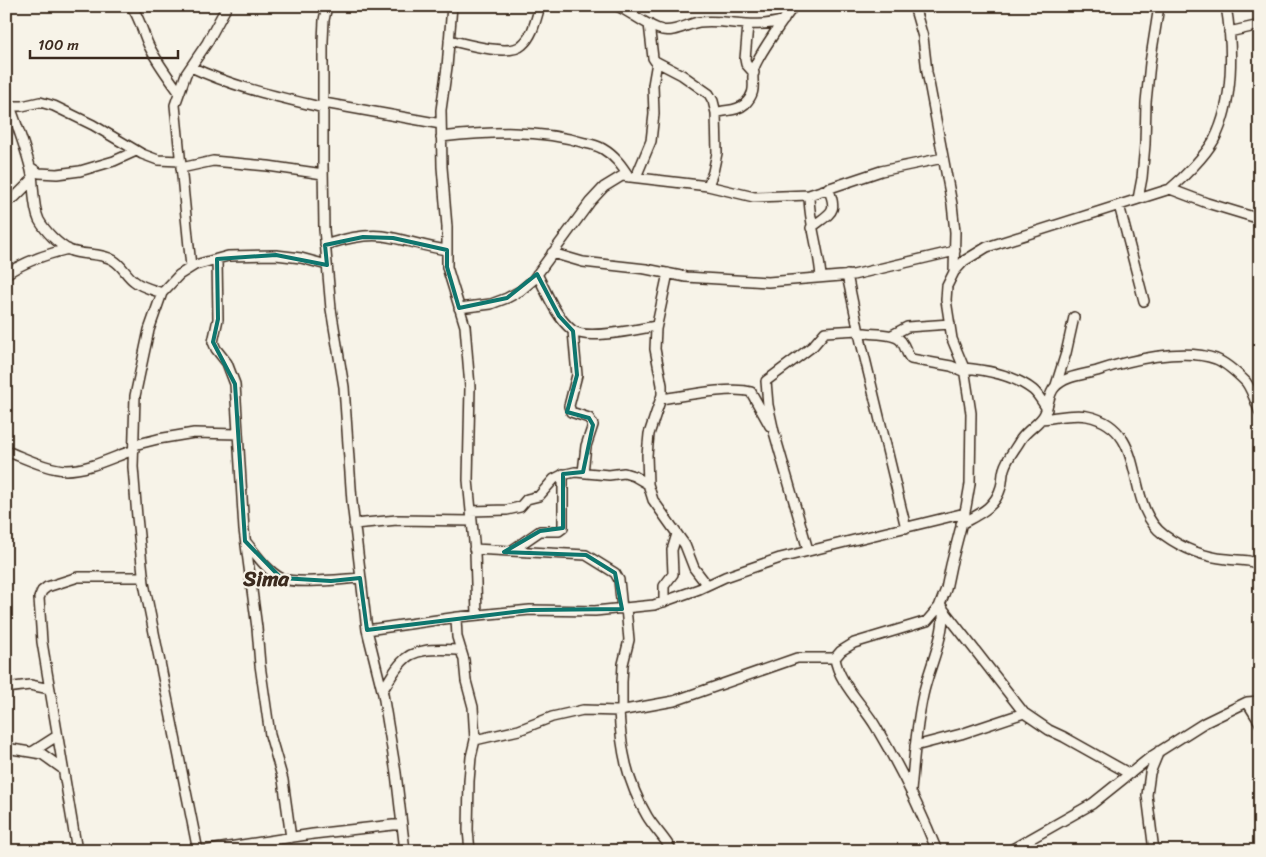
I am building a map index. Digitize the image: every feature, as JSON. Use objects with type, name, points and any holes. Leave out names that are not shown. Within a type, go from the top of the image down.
[{"type":"street","points":[[131,6],[158,63],[179,92]]},
{"type":"street","points":[[137,17],[141,6]]},
{"type":"street","points":[[191,267],[175,106],[186,74],[208,43],[227,6]]},
{"type":"street","points":[[327,6],[323,42],[325,245],[331,308],[344,387],[360,578],[367,630],[382,691],[396,773],[405,851]]},
{"type":"street","points":[[452,6],[441,110],[441,137],[447,267],[464,326],[470,387],[468,480],[477,615]]},
{"type":"street","points":[[449,40],[487,48],[515,49],[521,47],[530,36],[540,6]]},
{"type":"street","points":[[617,6],[659,30],[668,31],[692,23],[702,22],[764,25],[784,20]]},
{"type":"street","points":[[716,113],[732,111],[746,103],[753,90],[757,61],[794,6]]},
{"type":"street","points":[[914,6],[923,37],[927,72],[952,204],[955,232],[954,272]]},
{"type":"street","points":[[1138,199],[1142,178],[1150,63],[1159,6]]},
{"type":"street","points":[[937,851],[910,792],[874,724],[846,685],[836,666],[835,658],[841,651],[854,643],[927,621],[940,607],[943,598],[965,513],[970,484],[971,413],[965,370],[952,339],[946,300],[947,286],[954,272],[964,261],[987,247],[1170,189],[1190,169],[1213,140],[1225,104],[1231,58],[1226,6]]},
{"type":"street","points":[[649,24],[653,58],[709,94],[713,101],[716,113],[716,160],[708,186]]},
{"type":"street","points":[[748,25],[745,59],[749,69],[754,73]]},
{"type":"street","points":[[1229,32],[1260,25]]},
{"type":"street","points":[[633,177],[651,142],[654,114],[652,85],[657,62]]},
{"type":"street","points":[[191,67],[242,87],[324,106],[441,124]]},
{"type":"street","points":[[162,293],[135,282],[111,258],[68,250],[54,238],[40,220],[36,211],[30,167],[23,143],[8,106],[40,102],[54,106],[93,125],[136,151],[158,160],[181,164],[213,161],[323,174]]},
{"type":"street","points":[[441,137],[466,134],[521,133],[544,134],[578,140],[602,148],[618,160],[633,177]]},
{"type":"street","points":[[30,167],[39,173],[64,173],[114,161],[136,151]]},
{"type":"street","points":[[459,308],[491,304],[520,292],[533,280],[590,202],[604,187],[622,176],[669,183],[708,186],[754,197],[809,194],[880,171],[943,158]]},
{"type":"street","points":[[6,202],[32,180]]},
{"type":"street","points":[[811,228],[834,208],[828,188]]},
{"type":"street","points":[[1170,189],[1207,203],[1260,219]]},
{"type":"street","points":[[809,194],[811,228],[820,259],[821,277]]},
{"type":"street","points":[[1119,205],[1144,301]]},
{"type":"street","points":[[325,245],[363,236],[382,236],[447,250]]},
{"type":"street","points":[[6,274],[44,256],[68,250]]},
{"type":"street","points":[[552,253],[583,262],[686,277],[768,282],[847,276],[955,251]]},
{"type":"street","points":[[198,851],[143,577],[137,517],[133,468],[135,396],[149,330],[162,293],[179,275],[191,267],[228,256],[276,255],[301,258],[327,265]]},
{"type":"street","points":[[216,259],[218,319],[214,342],[216,349],[227,363],[235,384],[245,541],[257,628],[265,707],[270,735],[283,780],[291,838]]},
{"type":"street","points":[[668,273],[656,326],[655,349],[662,385],[661,399],[649,434],[647,455],[648,484],[653,500],[685,545],[694,568],[707,585]]},
{"type":"street","points":[[537,274],[559,316],[573,331],[582,334],[592,334],[656,326]]},
{"type":"street","points":[[847,276],[858,331],[906,528]]},
{"type":"street","points":[[961,524],[987,510],[996,501],[1002,485],[1004,467],[1027,430],[1041,419],[1047,409],[1066,353],[1074,317]]},
{"type":"street","points":[[892,336],[906,327],[950,324]]},
{"type":"street","points":[[573,331],[577,375],[569,406],[571,412],[589,418],[593,424],[586,446],[583,472]]},
{"type":"street","points":[[808,550],[775,432],[765,382],[813,346],[825,332],[858,331],[895,336],[901,341],[911,359],[965,370],[997,374],[1018,381],[1034,391],[1047,409]]},
{"type":"street","points":[[1056,385],[1070,378],[1132,361],[1160,355],[1196,355],[1215,359],[1228,366],[1247,383],[1260,413]]},
{"type":"street","points":[[661,399],[746,390],[751,392],[775,432]]},
{"type":"street","points":[[1041,419],[1086,416],[1115,429],[1123,438],[1134,465],[1141,500],[1155,526],[1163,534],[1185,548],[1203,555],[1227,560],[1253,560],[1259,563]]},
{"type":"street","points":[[6,450],[47,466],[66,470],[88,466],[158,438],[194,433],[238,434]]},
{"type":"street","points":[[471,511],[506,510],[520,507],[527,499],[539,496],[554,479],[564,474],[583,472],[609,475],[624,473],[648,484]]},
{"type":"street","points":[[511,551],[540,531],[559,531],[562,528],[564,474]]},
{"type":"street","points":[[367,630],[530,610],[595,611],[654,605],[780,558],[965,513]]},
{"type":"street","points":[[354,524],[397,520],[472,521]]},
{"type":"street","points":[[664,602],[664,586],[674,574],[672,550],[677,534]]},
{"type":"street","points":[[245,541],[266,566],[281,578],[292,581],[331,581],[360,578]]},
{"type":"street","points":[[474,549],[586,555],[615,573],[619,580],[630,632],[622,682],[620,711],[622,749],[628,773],[648,817],[672,851]]},
{"type":"street","points":[[77,851],[57,736],[39,613],[39,598],[42,591],[47,587],[57,582],[78,577],[143,577]]},
{"type":"street","points":[[910,792],[923,694],[938,641],[943,598]]},
{"type":"street","points":[[943,608],[1024,713],[1049,730],[1130,774]]},
{"type":"street","points":[[456,618],[457,637],[464,660],[466,681],[473,707],[475,740],[469,781],[468,830],[470,851]]},
{"type":"street","points":[[382,691],[396,668],[410,655],[422,651],[461,650]]},
{"type":"street","points":[[475,740],[519,730],[552,717],[583,710],[620,711],[674,700],[797,658],[835,658]]},
{"type":"street","points":[[6,688],[30,685],[50,688]]},
{"type":"street","points":[[1009,851],[1092,804],[1159,752],[1204,723],[1247,702],[1260,701]]},
{"type":"street","points":[[1247,702],[1260,723]]},
{"type":"street","points":[[915,746],[961,734],[1024,713]]},
{"type":"street","points":[[32,752],[57,736]]},
{"type":"street","points":[[6,748],[42,754],[63,769]]},
{"type":"street","points":[[1154,851],[1146,796],[1150,773],[1159,752]]},
{"type":"street","points":[[203,851],[402,824]]},
{"type":"highlighted area","points":[[363,237],[393,238],[447,250],[447,267],[459,308],[507,298],[537,274],[559,316],[573,331],[577,375],[567,412],[589,418],[593,425],[583,472],[563,474],[563,528],[540,531],[504,552],[586,555],[615,573],[622,609],[530,610],[367,630],[360,578],[331,581],[281,578],[245,541],[235,384],[213,342],[218,319],[217,259],[276,255],[327,265],[325,245]]},
{"type":"district","name":"Sima","points":[[266,579]]}]
